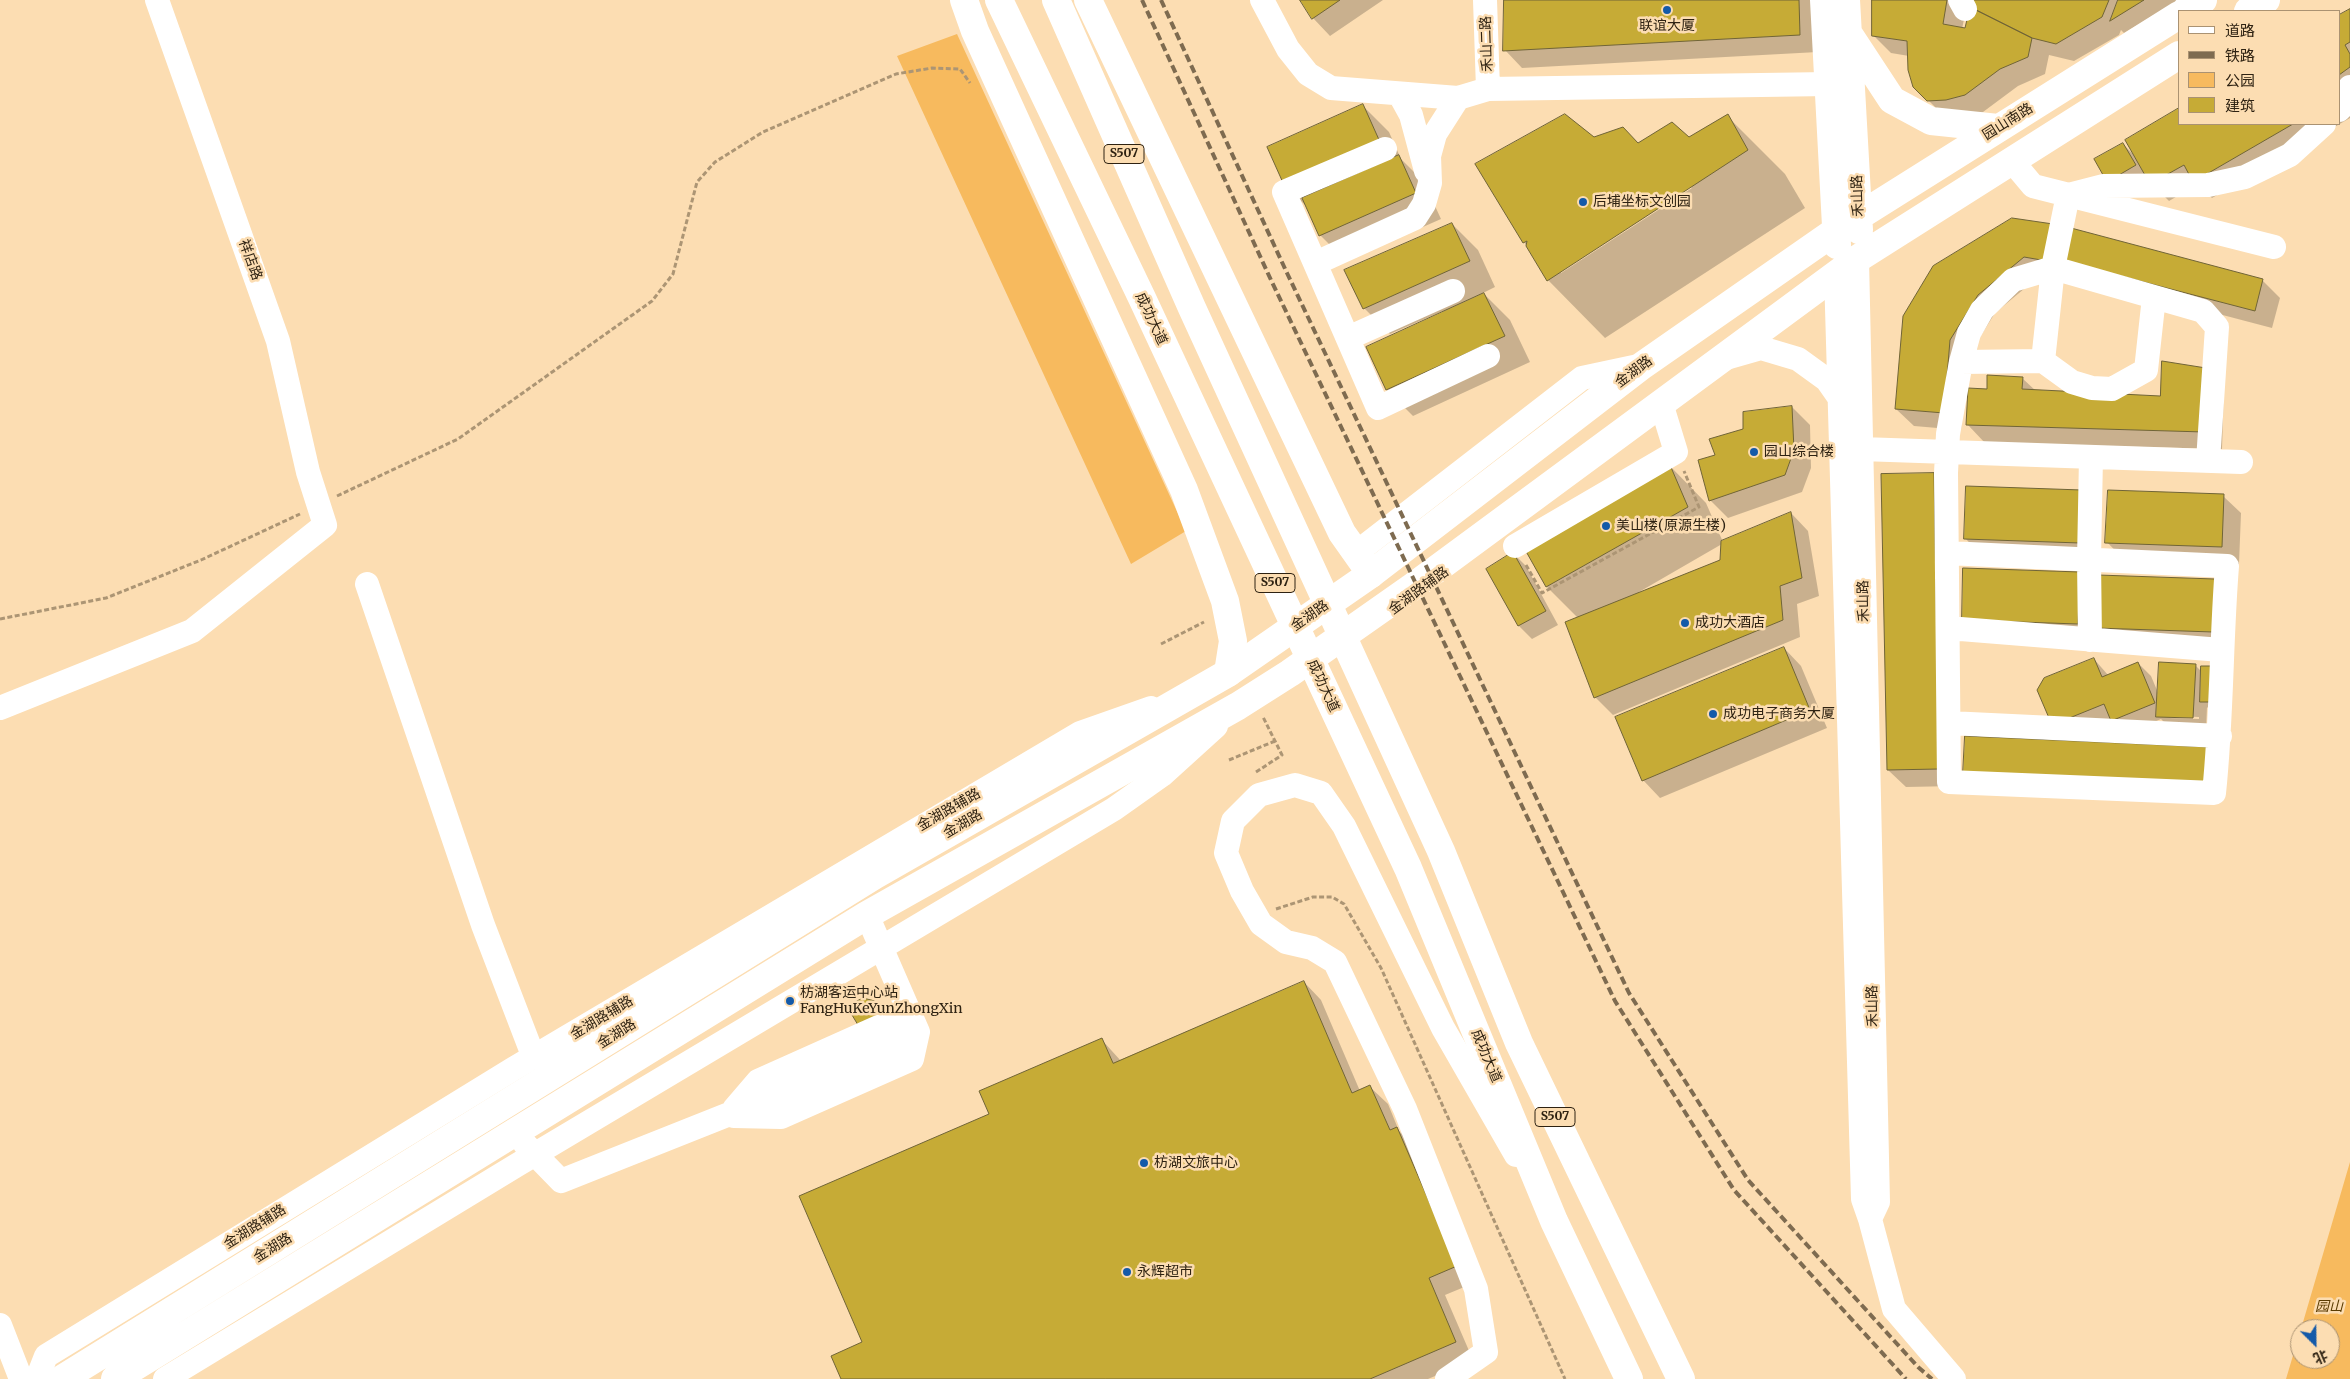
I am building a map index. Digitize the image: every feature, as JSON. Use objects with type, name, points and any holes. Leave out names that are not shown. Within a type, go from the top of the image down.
[{"type":"main road","points":[[964,0],[975,31],[1184,490],[1225,601],[1233,641],[1228,673]]},
{"type":"main road","name":"成功大道","points":[[999,0],[1142,298],[1408,868],[1554,1221],[1630,1379]]},
{"type":"main road","name":"S507","points":[[1056,0],[1192,308],[1440,851],[1519,1043],[1681,1379]]},
{"type":"main road","points":[[1088,0],[1342,533],[1364,563]]},
{"type":"main road","name":"禾山路","points":[[1824,0],[1829,84],[1848,223]]},
{"type":"main road","name":"禾山路","points":[[1846,0],[1848,34],[1847,266]]},
{"type":"main road","points":[[2187,10],[2203,0]]},
{"type":"main road","points":[[2250,10],[2266,0]]},
{"type":"main road","name":"园山南路","points":[[1848,223],[2178,16]]},
{"type":"main road","points":[[1848,34],[1892,100],[1931,121],[1998,128]]},
{"type":"main road","points":[[1847,266],[2178,56]]},
{"type":"main road","name":"金湖路","points":[[62,1379],[875,875],[1228,673],[1364,563],[1643,365],[1848,223]]},
{"type":"main road","name":"金湖路","points":[[115,1379],[868,915],[1250,710],[1290,673],[1403,594],[1847,266]]},
{"type":"street","name":"祥店路","points":[[0,708],[192,631],[325,524],[308,472],[278,341],[157,0]]},
{"type":"street","points":[[1262,0],[1288,49],[1308,74],[1332,88],[1400,95],[1458,98],[1488,89],[1829,84]]},
{"type":"street","name":"禾山二路","points":[[1485,0],[1488,89]]},
{"type":"street","points":[[2340,109],[2350,87]]},
{"type":"street","points":[[1400,95],[1411,115],[1420,156],[1430,182]]},
{"type":"street","points":[[1316,263],[1415,218],[1424,204],[1430,182],[1429,156],[1435,134],[1458,98]]},
{"type":"street","points":[[2068,195],[2104,186],[2208,185],[2245,177],[2290,155],[2323,125]]},
{"type":"street","points":[[1384,149],[1284,192],[1378,408],[1488,356]]},
{"type":"street","points":[[2012,161],[2033,186],[2274,247]]},
{"type":"street","points":[[2043,361],[2053,268],[2068,195]]},
{"type":"street","name":"禾山路","points":[[1847,266],[1841,400],[1870,1207]]},
{"type":"street","name":"禾山路","points":[[1847,266],[1861,449],[1870,1207]]},
{"type":"street","points":[[1947,553],[2227,566],[2221,650],[2220,736],[2214,793],[1949,782],[1946,452],[1961,362],[1969,333],[1982,310],[2013,280],[2053,268],[2203,311],[2218,327],[2208,461]]},
{"type":"street","points":[[1348,338],[1453,291]]},
{"type":"street","points":[[1961,362],[2043,361],[2072,382],[2092,388],[2112,389],[2146,370],[2154,297]]},
{"type":"street","points":[[1719,360],[1761,348],[1798,359],[1827,380],[1841,400]]},
{"type":"street","points":[[1515,546],[1676,452],[1661,403]]},
{"type":"street","points":[[1861,449],[2241,462]]},
{"type":"street","points":[[2090,640],[2088,560],[2091,457]]},
{"type":"street","points":[[367,584],[482,926],[534,1058]]},
{"type":"street","points":[[1948,628],[2221,650]]},
{"type":"street","name":"金湖路辅路","points":[[37,1379],[46,1356],[534,1058],[1080,733],[1192,693]]},
{"type":"street","points":[[165,1379],[535,1154],[1114,809],[1250,710]]},
{"type":"street","points":[[1949,724],[2220,736]]},
{"type":"street","points":[[1447,1379],[1486,1352],[1476,1289],[1405,1109],[1335,962],[1312,948],[1286,942],[1261,924],[1242,891],[1226,853],[1233,821],[1259,795],[1295,785],[1321,792],[1340,820],[1443,1028],[1554,1221]]},
{"type":"street","points":[[512,1134],[561,1181],[727,1115],[914,1022],[868,915]]},
{"type":"street","points":[[1870,1207],[1894,1309],[1954,1379]]},
{"type":"street","points":[[0,1325],[21,1379]]},
{"type":"path","points":[[331,499],[458,439],[652,301],[673,274],[697,182],[715,162],[763,132],[896,74],[932,68],[960,69],[971,84]]},
{"type":"path","points":[[1515,546],[1542,594],[1699,507],[1676,452]]},
{"type":"path","points":[[0,619],[106,598],[201,560],[305,511]]},
{"type":"path","points":[[1160,644],[1205,622]]},
{"type":"path","points":[[1250,710],[1276,741],[1282,755],[1250,776]]},
{"type":"path","points":[[1229,760],[1276,741]]},
{"type":"path","points":[[1268,912],[1312,897],[1332,897],[1344,904],[1381,968],[1565,1379]]},
{"type":"green space","points":[[957,34],[1186,531],[1131,564],[897,56]]},
{"type":"green space","name":"园山","points":[[2350,1162],[2350,1379],[2286,1379],[2290,1366],[2290,1369],[2340,1369],[2340,1319],[2304,1319]]},
{"type":"building","points":[[1300,0],[1340,0],[1312,19]]},
{"type":"building","points":[[1504,0],[1799,0],[1800,35],[1503,51]]},
{"type":"building","points":[[1872,0],[1947,0],[1943,24],[1965,28],[1970,7],[2032,38],[2028,57],[2000,69],[1965,95],[1946,100],[1927,101],[1913,87],[1908,70],[1907,41],[1872,36]]},
{"type":"building","points":[[1973,0],[2109,0],[2102,17],[2056,44],[2032,38],[1970,7]]},
{"type":"building","points":[[2118,0],[2144,0],[2110,21]]},
{"type":"building","points":[[2350,9],[2350,42],[2345,45],[2350,54],[2350,67],[2340,74],[2340,14]]},
{"type":"building","points":[[1363,104],[1380,142],[1284,185],[1267,147]]},
{"type":"building","points":[[2178,109],[2178,125],[2291,125],[2193,182],[2184,165],[2150,184],[2125,140]]},
{"type":"building","name":"后埔坐标文创园","points":[[1565,114],[1594,137],[1623,127],[1638,143],[1672,122],[1689,137],[1728,114],[1748,150],[1547,281],[1526,246],[1527,241],[1523,243],[1475,164]]},
{"type":"building","points":[[2123,143],[2136,165],[2107,182],[2094,159]]},
{"type":"building","points":[[1399,155],[1416,193],[1319,236],[1302,198]]},
{"type":"building","points":[[2012,218],[2053,224],[2047,261],[2024,257],[1978,295],[1950,340],[1944,413],[1895,409],[1903,316],[1933,266]]},
{"type":"building","points":[[1452,223],[1470,261],[1363,309],[1344,270]]},
{"type":"building","points":[[2071,228],[2263,279],[2255,311],[2063,261]]},
{"type":"building","points":[[1484,293],[1505,336],[1386,390],[1366,347]]},
{"type":"building","points":[[2162,361],[2206,368],[2204,432],[1966,425],[1968,388],[1987,389],[1987,375],[2023,377],[2022,389],[2160,396]]},
{"type":"building","name":"园山综合楼","points":[[1792,406],[1794,450],[1785,475],[1709,501],[1698,460],[1715,455],[1709,439],[1743,429],[1743,412]]},
{"type":"building","name":"美山楼(原源生楼)","points":[[1670,465],[1688,507],[1546,587],[1523,546]]},
{"type":"building","points":[[1934,473],[1939,769],[1887,770],[1881,474]]},
{"type":"building","points":[[1966,486],[2082,490],[2080,543],[1964,539]]},
{"type":"building","points":[[2108,490],[2224,494],[2222,547],[2105,543]]},
{"type":"building","points":[[1791,512],[1802,578],[1780,586],[1783,620],[1594,698],[1565,622],[1720,560],[1721,541]]},
{"type":"building","points":[[1513,552],[1546,611],[1518,626],[1486,569]]},
{"type":"building","points":[[1963,568],[2080,572],[2078,624],[1962,620]]},
{"type":"building","points":[[2098,575],[2215,579],[2213,632],[2096,628]]},
{"type":"building","name":"成功电子商务大厦","points":[[1784,647],[1810,710],[1642,781],[1615,717]]},
{"type":"building","points":[[2094,658],[2102,677],[2138,662],[2155,703],[2111,721],[2104,704],[2052,725],[2037,690],[2044,678]]},
{"type":"building","points":[[2159,662],[2196,664],[2193,718],[2156,717]]},
{"type":"building","points":[[2201,666],[2218,666],[2216,702],[2200,702]]},
{"type":"building","points":[[1965,736],[2209,747],[2207,786],[1963,774]]},
{"type":"building","name":"枋湖文旅中心","points":[[1304,981],[1352,1093],[1370,1085],[1390,1130],[1397,1127],[1457,1266],[1429,1278],[1456,1342],[1370,1379],[841,1379],[831,1356],[862,1342],[799,1196],[989,1114],[979,1091],[1102,1038],[1113,1063]]},
{"type":"building","points":[[863,998],[875,1001],[882,1011],[878,1022],[858,1025],[852,1015],[854,1003]]},
{"type":"railway","points":[[1142,0],[1271,280],[1615,1001],[1734,1190],[1906,1379]]},
{"type":"railway","points":[[1161,0],[1287,273],[1629,993],[1748,1180],[1918,1367],[1932,1379]]},
{"type":"place","name":"联谊大厦","points":[[1667,10]]},
{"type":"place","name":"后埔坐标文创园","points":[[1583,202]]},
{"type":"place","name":"园山综合楼","points":[[1754,452]]},
{"type":"place","name":"美山楼(原源生楼)","points":[[1606,526]]},
{"type":"place","name":"成功大酒店","points":[[1685,623]]},
{"type":"place","name":"成功电子商务大厦","points":[[1713,714]]},
{"type":"place","name":"枋湖客运中心站 FangHuKeYunZhongXin","points":[[790,1001]]},
{"type":"place","name":"枋湖文旅中心","points":[[1144,1163]]},
{"type":"place","name":"永辉超市","points":[[1127,1272]]}]
